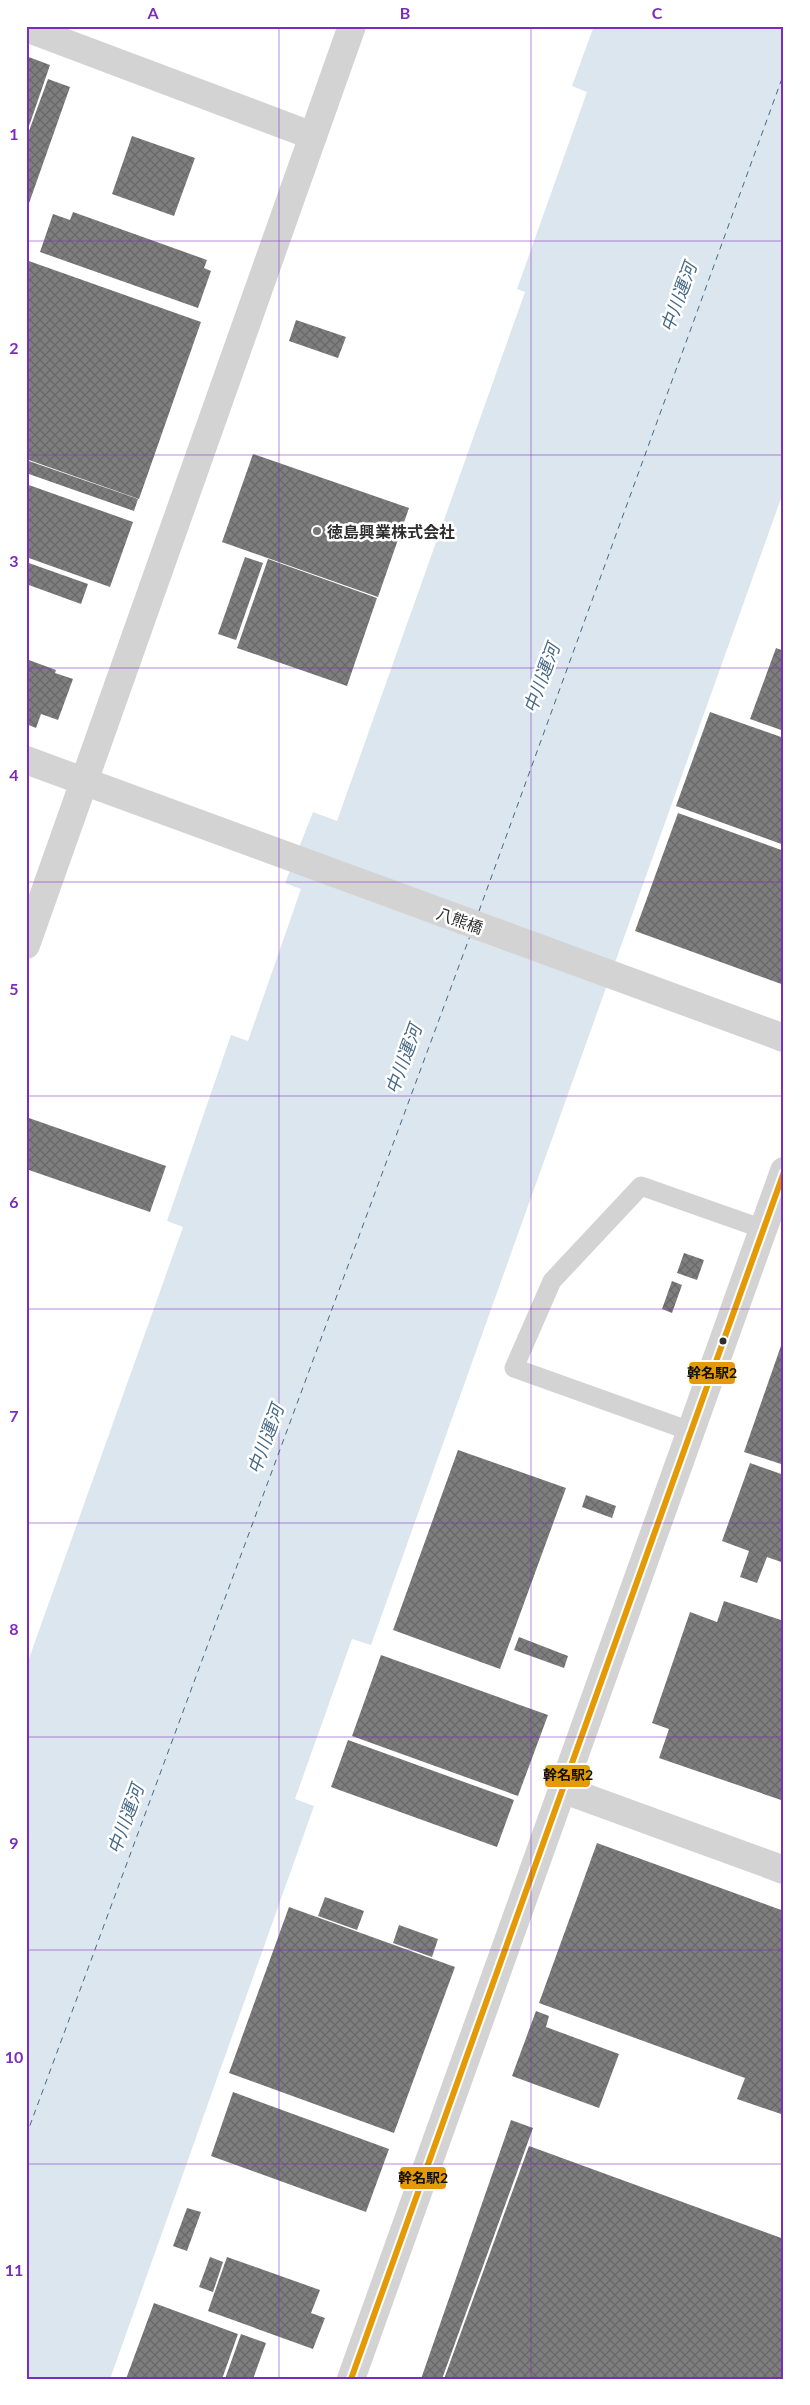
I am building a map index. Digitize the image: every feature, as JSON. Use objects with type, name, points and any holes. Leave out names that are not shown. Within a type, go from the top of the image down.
[{"type":"street","points":[[26,945],[352,26]]},
{"type":"street","points":[[26,28],[313,136]]},
{"type":"street","name":"八熊橋","points":[[26,760],[784,1038]]},
{"type":"street","points":[[350,2379],[784,1171]]},
{"type":"street","points":[[562,1789],[784,1870]]},
{"type":"lane","points":[[690,1432],[514,1368],[552,1281],[641,1186],[763,1229]]},
{"type":"water","name":"中川運河","points":[[594,26],[784,26],[784,490],[371,1645],[352,1639],[295,1799],[314,1806],[110,2379],[26,2379],[26,1667],[183,1227],[167,1221],[231,1035],[248,1041],[301,889],[285,883],[313,812],[337,821],[525,292],[517,289],[587,92],[572,86]]},
{"type":"building","points":[[26,56],[50,65],[27,132],[26,132]]},
{"type":"building","points":[[48,79],[70,87],[27,209],[26,139]]},
{"type":"building","points":[[132,136],[195,158],[174,216],[112,194]]},
{"type":"building","points":[[73,212],[207,260],[204,268],[211,271],[198,308],[40,252],[53,214],[70,220]]},
{"type":"building","points":[[26,260],[201,322],[139,499],[26,459]]},
{"type":"building","points":[[296,320],[346,337],[338,358],[289,341]]},
{"type":"building","points":[[253,454],[409,508],[378,597],[222,542]]},
{"type":"building","points":[[26,460],[138,499],[134,511],[26,473]]},
{"type":"building","points":[[26,484],[133,522],[110,587],[26,557]]},
{"type":"building","points":[[245,557],[263,563],[236,640],[218,634]]},
{"type":"building","points":[[268,559],[377,598],[347,686],[237,648]]},
{"type":"building","points":[[26,562],[88,584],[81,604],[26,584]]},
{"type":"building","points":[[776,648],[784,651],[784,731],[750,719]]},
{"type":"building","points":[[26,659],[56,670],[55,673],[73,679],[58,720],[41,714],[36,728],[26,724]]},
{"type":"building","points":[[710,712],[784,738],[784,845],[676,806]]},
{"type":"building","points":[[678,813],[784,851],[784,985],[635,931]]},
{"type":"building","points":[[26,1117],[166,1166],[150,1212],[26,1169]]},
{"type":"building","points":[[684,1253],[704,1260],[697,1280],[677,1273]]},
{"type":"building","points":[[672,1281],[682,1285],[672,1313],[662,1309]]},
{"type":"building","points":[[784,1340],[784,1465],[744,1452]]},
{"type":"building","points":[[458,1450],[566,1488],[500,1669],[393,1630]]},
{"type":"building","points":[[750,1463],[784,1475],[784,1563],[767,1557],[757,1583],[740,1577],[749,1551],[722,1541]]},
{"type":"building","points":[[586,1495],[616,1506],[612,1518],[582,1507]]},
{"type":"building","points":[[724,1601],[784,1621],[784,1801],[659,1758],[669,1729],[652,1723],[690,1612],[717,1622]]},
{"type":"building","points":[[519,1637],[568,1656],[564,1668],[514,1650]]},
{"type":"building","points":[[381,1655],[548,1715],[518,1796],[352,1736]]},
{"type":"building","points":[[348,1740],[514,1800],[497,1847],[331,1787]]},
{"type":"building","points":[[597,1843],[784,1911],[784,2115],[737,2099],[745,2078],[539,2003]]},
{"type":"building","points":[[325,1897],[364,1911],[357,1930],[318,1916]]},
{"type":"building","points":[[289,1907],[455,1967],[394,2133],[229,2073]]},
{"type":"building","points":[[399,1925],[438,1939],[432,1957],[393,1943]]},
{"type":"building","points":[[536,2011],[549,2016],[546,2027],[619,2054],[599,2108],[512,2076]]},
{"type":"building","points":[[233,2092],[389,2149],[366,2212],[211,2156]]},
{"type":"building","points":[[511,2120],[533,2128],[442,2379],[421,2379]]},
{"type":"building","points":[[529,2146],[784,2239],[784,2379],[444,2379]]},
{"type":"building","points":[[187,2208],[201,2212],[187,2251],[173,2246]]},
{"type":"building","points":[[210,2257],[223,2262],[213,2292],[199,2287]]},
{"type":"building","points":[[227,2257],[320,2290],[311,2313],[325,2318],[313,2349],[208,2311]]},
{"type":"building","points":[[154,2303],[238,2334],[222,2379],[126,2379]]},
{"type":"building","points":[[241,2334],[266,2343],[253,2379],[225,2379]]},
{"type":"ferry route","points":[[479,911],[784,73]]},
{"type":"ferry route","points":[[26,2136],[470,936]]},
{"type":"transit line","name":"幹名駅2","points":[[351,2379],[784,1172]]},
{"type":"place","name":"徳島興業株式会社","points":[[317,531]]}]
